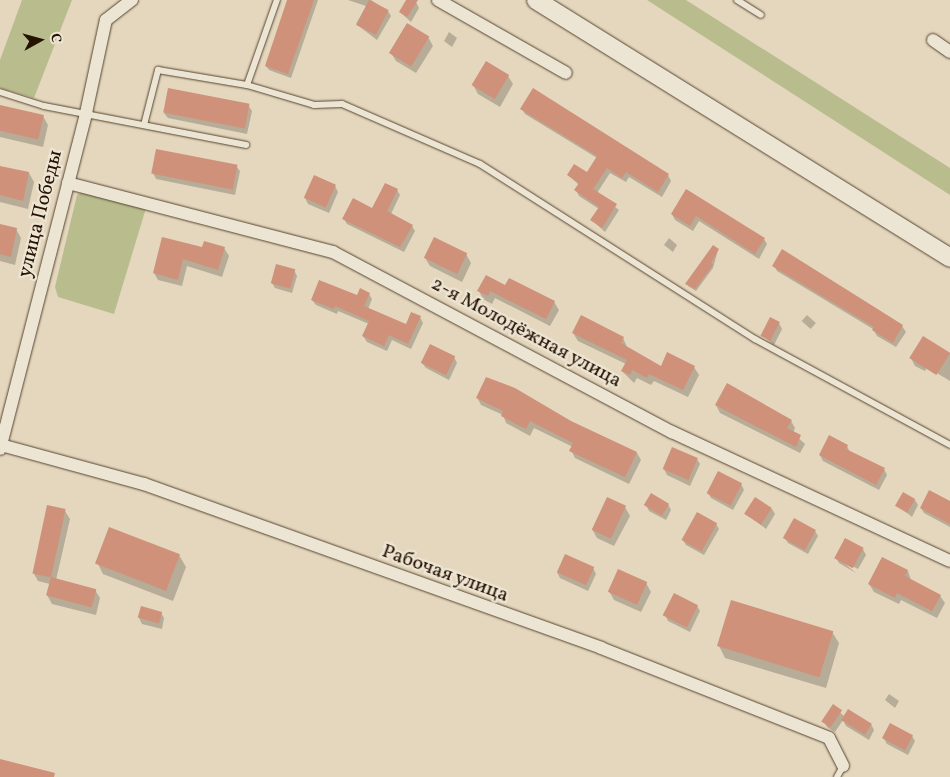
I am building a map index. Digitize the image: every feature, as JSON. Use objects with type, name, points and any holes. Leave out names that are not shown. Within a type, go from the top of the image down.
[{"type":"main road","points":[[536,0],[950,258]]},
{"type":"street","points":[[438,0],[566,73]]},
{"type":"street","name":"улица Победы","points":[[0,447],[86,113],[106,20],[129,1]]},
{"type":"street","points":[[933,40],[950,52]]},
{"type":"street","name":"2-я Молодёжная улица","points":[[68,183],[333,252],[672,432],[950,561]]},
{"type":"street","name":"Рабочая улица","points":[[0,447],[144,484],[601,648],[829,738],[840,771]]},
{"type":"lane","points":[[248,85],[277,0]]},
{"type":"lane","points":[[737,0],[761,16]]},
{"type":"lane","points":[[144,125],[158,70],[248,85],[314,106],[342,104],[480,164],[755,339],[950,445]]},
{"type":"lane","points":[[0,92],[44,106],[246,145]]},
{"type":"green space","points":[[22,0],[72,0],[34,98],[0,88],[0,60]]},
{"type":"green space","points":[[647,0],[686,0],[950,168],[950,195]]},
{"type":"green space","points":[[83,191],[146,208],[114,314],[58,297],[55,287],[77,195]]},
{"type":"building","points":[[287,0],[314,0],[288,74],[265,66]]},
{"type":"building","points":[[369,0],[389,10],[376,35],[356,25]]},
{"type":"building","points":[[406,0],[418,0],[407,17],[399,12]]},
{"type":"building","points":[[407,23],[429,36],[411,66],[389,53]]},
{"type":"building","points":[[486,61],[509,75],[495,99],[472,85]]},
{"type":"building","points":[[168,88],[249,104],[245,128],[163,113]]},
{"type":"building","points":[[533,88],[669,174],[658,192],[626,172],[622,178],[607,168],[593,189],[617,204],[602,228],[590,220],[599,207],[574,190],[579,183],[567,175],[574,164],[587,172],[597,156],[520,109]]},
{"type":"building","points":[[0,105],[44,115],[38,139],[0,131]]},
{"type":"building","points":[[156,149],[237,165],[233,189],[151,174]]},
{"type":"building","points":[[0,166],[29,172],[23,201],[0,195]]},
{"type":"building","points":[[314,175],[336,185],[326,208],[304,198]]},
{"type":"building","points":[[385,183],[398,189],[387,211],[413,225],[400,247],[342,219],[353,198],[372,208]]},
{"type":"building","points":[[686,189],[765,238],[755,254],[696,216],[690,226],[671,214]]},
{"type":"building","points":[[0,224],[17,228],[11,257],[0,254]]},
{"type":"building","points":[[162,237],[202,247],[204,241],[225,247],[218,270],[183,259],[178,280],[153,273]]},
{"type":"building","points":[[434,237],[467,253],[457,274],[424,258]]},
{"type":"building","points":[[713,245],[719,249],[711,263],[713,265],[695,289],[685,284]]},
{"type":"building","points":[[782,249],[903,325],[893,343],[872,330],[874,327],[772,266]]},
{"type":"building","points":[[276,264],[295,269],[290,288],[271,283]]},
{"type":"building","points":[[486,275],[505,285],[509,278],[555,301],[546,319],[490,291],[488,296],[477,291]]},
{"type":"building","points":[[319,280],[357,295],[360,288],[370,293],[364,306],[406,324],[411,312],[421,316],[408,344],[389,335],[384,346],[362,336],[369,321],[335,306],[334,309],[311,300]]},
{"type":"building","points":[[581,315],[624,337],[621,343],[661,366],[667,352],[695,366],[683,390],[649,374],[647,378],[632,370],[630,375],[621,371],[627,360],[572,333]]},
{"type":"building","points":[[770,317],[780,322],[770,341],[760,336]]},
{"type":"building","points":[[923,336],[950,353],[936,375],[909,358]]},
{"type":"building","points":[[430,344],[455,356],[446,375],[421,363]]},
{"type":"building","points":[[486,377],[515,388],[571,421],[637,452],[625,477],[569,451],[573,443],[530,421],[526,429],[501,416],[503,411],[476,398]]},
{"type":"building","points":[[727,383],[792,420],[787,428],[801,435],[796,447],[715,405]]},
{"type":"building","points":[[829,435],[848,445],[846,449],[885,468],[876,485],[819,455]]},
{"type":"building","points":[[672,447],[698,458],[688,480],[663,469]]},
{"type":"building","points":[[718,471],[742,483],[731,506],[707,493]]},
{"type":"building","points":[[929,490],[950,501],[950,524],[920,508]]},
{"type":"building","points":[[903,492],[915,499],[907,513],[895,506]]},
{"type":"building","points":[[651,493],[669,504],[662,516],[644,505]]},
{"type":"building","points":[[607,497],[626,506],[611,539],[592,530]]},
{"type":"building","points":[[755,497],[772,508],[761,525],[744,514]]},
{"type":"building","points":[[47,505],[66,509],[51,577],[32,573]]},
{"type":"building","points":[[697,512],[717,523],[702,551],[681,540]]},
{"type":"building","points":[[794,518],[816,530],[805,550],[783,538]]},
{"type":"building","points":[[109,527],[180,554],[166,591],[95,563]]},
{"type":"building","points":[[845,538],[864,548],[853,568],[834,558]]},
{"type":"building","points":[[565,554],[594,567],[586,585],[557,572]]},
{"type":"building","points":[[882,557],[908,570],[905,576],[941,595],[932,611],[897,593],[895,598],[868,584]]},
{"type":"building","points":[[618,569],[647,582],[637,605],[608,592]]},
{"type":"building","points":[[51,577],[96,589],[91,608],[46,595]]},
{"type":"building","points":[[674,593],[698,605],[687,628],[663,615]]},
{"type":"building","points":[[731,600],[833,631],[819,677],[717,646]]},
{"type":"building","points":[[141,606],[162,612],[159,624],[138,618]]},
{"type":"building","points":[[833,704],[842,710],[830,728],[821,721]]},
{"type":"building","points":[[848,709],[872,724],[865,735],[841,720]]},
{"type":"building","points":[[890,723],[913,735],[905,750],[882,738]]},
{"type":"building","points":[[0,759],[55,773],[54,777],[0,777]]}]
